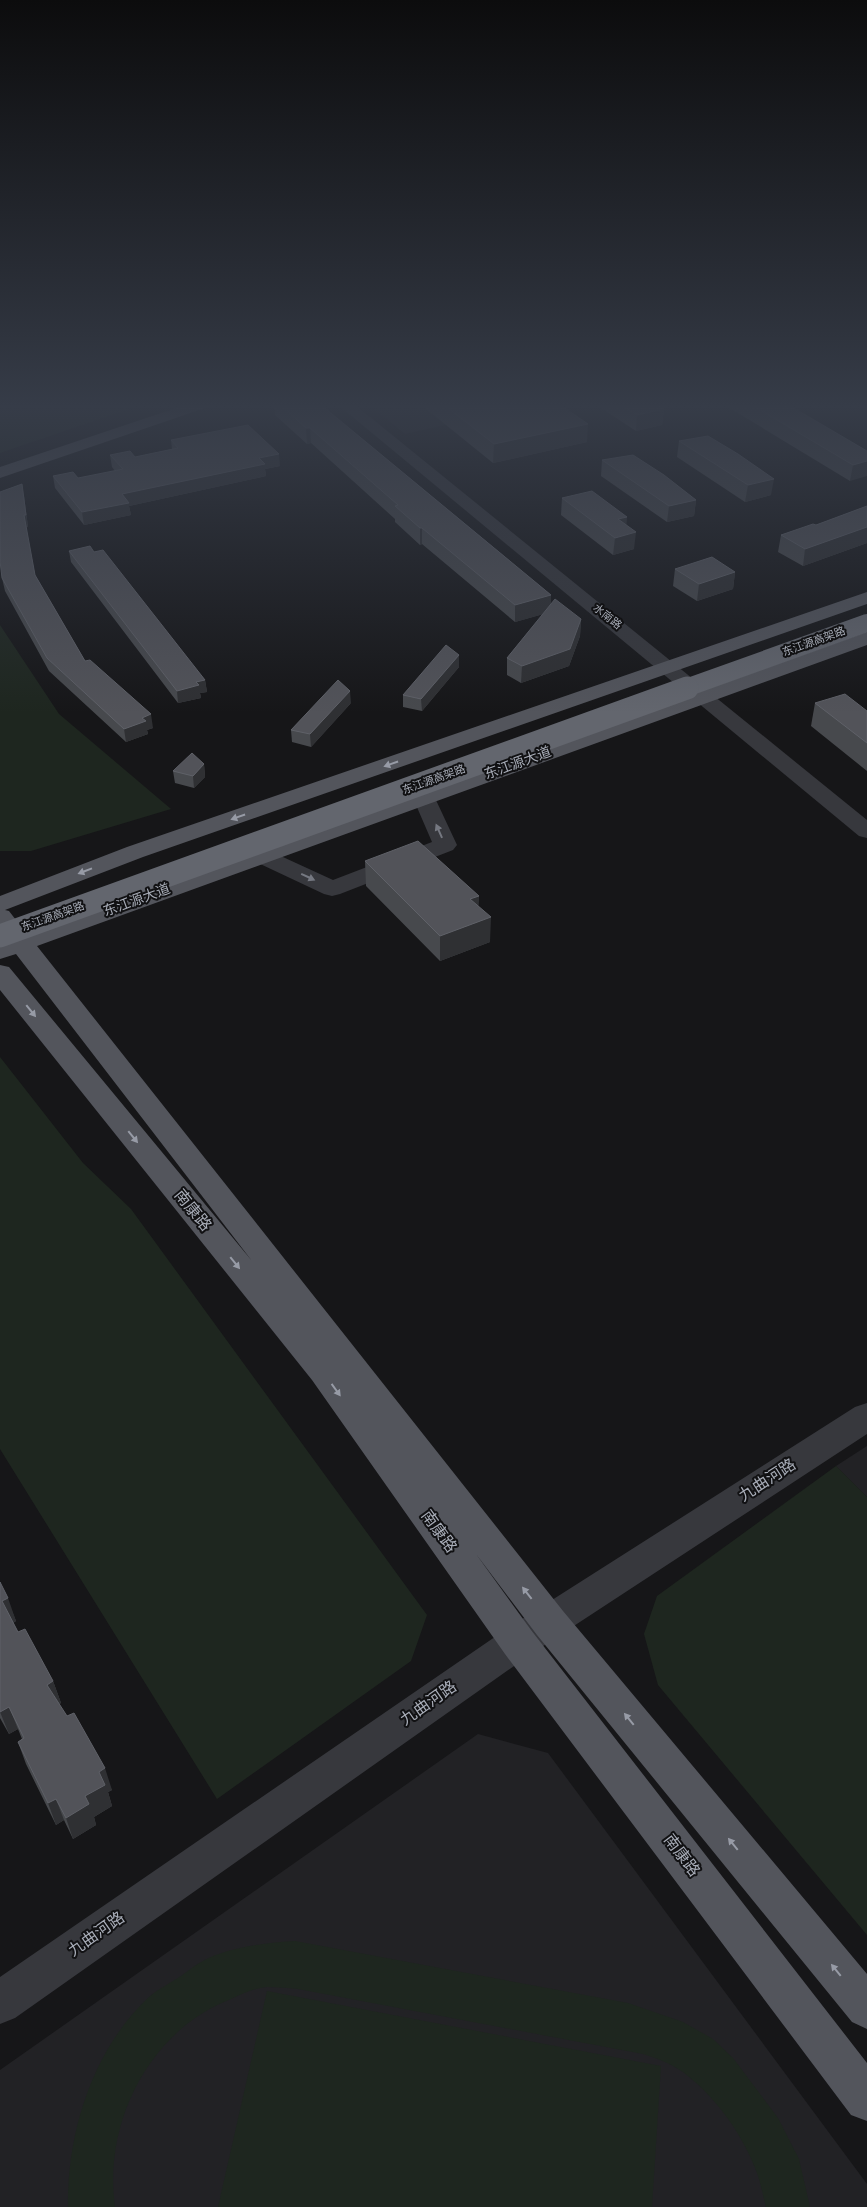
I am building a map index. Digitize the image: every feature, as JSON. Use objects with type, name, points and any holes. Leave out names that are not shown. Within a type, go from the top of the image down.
[{"type":"highway","name":"东江源高架路","points":[[5,938],[867,609]]},
{"type":"highway","name":"东江源高架路","points":[[5,938],[867,623]]},
{"type":"main road","points":[[0,904],[135,852],[670,668],[867,598]]},
{"type":"main road","name":"东江源大道","points":[[5,938],[264,857],[867,638]]},
{"type":"main road","name":"南康路","points":[[0,916],[5,938],[550,1622],[867,2007]]},
{"type":"main road","name":"南康路","points":[[0,973],[322,1371],[518,1642],[867,2099]]},
{"type":"street","name":"水南路","points":[[472,507],[867,831]]},
{"type":"street","points":[[264,857],[332,888],[445,845],[424,798]]},
{"type":"street","name":"九曲河路","points":[[0,2003],[518,1642],[867,1417]]},
{"type":"shaded area","points":[[0,625],[59,714],[171,809],[31,851],[0,851]]},
{"type":"shaded area","points":[[0,1057],[83,1163],[131,1209],[427,1615],[411,1661],[217,1799],[0,1449]]},
{"type":"shaded area","points":[[867,1446],[867,1497],[836,1466]]},
{"type":"shaded area","points":[[836,1466],[867,1497],[867,1935],[658,1685],[644,1634],[657,1596]]},
{"type":"shaded area","points":[[478,1734],[548,1753],[867,2184],[867,2207],[0,2207],[0,2070]]},
{"type":"shaded area","points":[[295,1941],[628,2003],[683,2022],[713,2039],[733,2058],[778,2118],[799,2159],[810,2207],[766,2207],[752,2159],[729,2120],[710,2096],[699,2086],[683,2072],[661,2060],[643,2054],[298,1989],[267,1987],[244,1993],[202,2013],[177,2033],[156,2056],[138,2083],[125,2112],[117,2143],[113,2175],[115,2207],[68,2207],[72,2150],[78,2121],[87,2093],[98,2067],[129,2018],[153,1994],[212,1956],[248,1946]]},
{"type":"shaded area","points":[[267,1991],[661,2066],[652,2207],[218,2207]]},
{"type":"building","points":[[0,507],[25,507],[26,515],[24,515],[35,575],[85,661],[90,660],[151,714],[142,718],[146,721],[124,729],[47,658],[2,578],[0,561]]},
{"type":"building","points":[[78,507],[108,507],[82,512]]},
{"type":"building","points":[[396,507],[445,507],[551,595],[515,605]]},
{"type":"building","points":[[574,507],[614,507],[627,517],[618,519],[636,532],[615,538]]},
{"type":"building","points":[[867,507],[867,527],[805,549],[781,535],[813,524],[816,525]]},
{"type":"building","points":[[90,546],[94,552],[103,550],[205,680],[196,682],[199,685],[177,691],[69,551]]},
{"type":"building","points":[[712,557],[735,572],[699,584],[675,569]]},
{"type":"building","points":[[555,599],[581,619],[570,649],[522,666],[507,658]]},
{"type":"building","points":[[446,645],[459,655],[421,699],[403,695]]},
{"type":"building","points":[[338,680],[350,691],[310,734],[291,730]]},
{"type":"building","points":[[845,694],[867,711],[867,743],[815,703]]},
{"type":"building","points":[[192,753],[204,764],[193,776],[173,771]]},
{"type":"building","points":[[418,841],[479,896],[470,899],[491,917],[440,936],[365,861]]},
{"type":"building","points":[[0,1582],[8,1598],[2,1601],[18,1632],[25,1629],[53,1681],[47,1685],[67,1716],[74,1713],[105,1768],[99,1772],[105,1785],[85,1796],[89,1804],[66,1818],[56,1799],[48,1803],[18,1742],[24,1738],[9,1707],[0,1712]]}]
